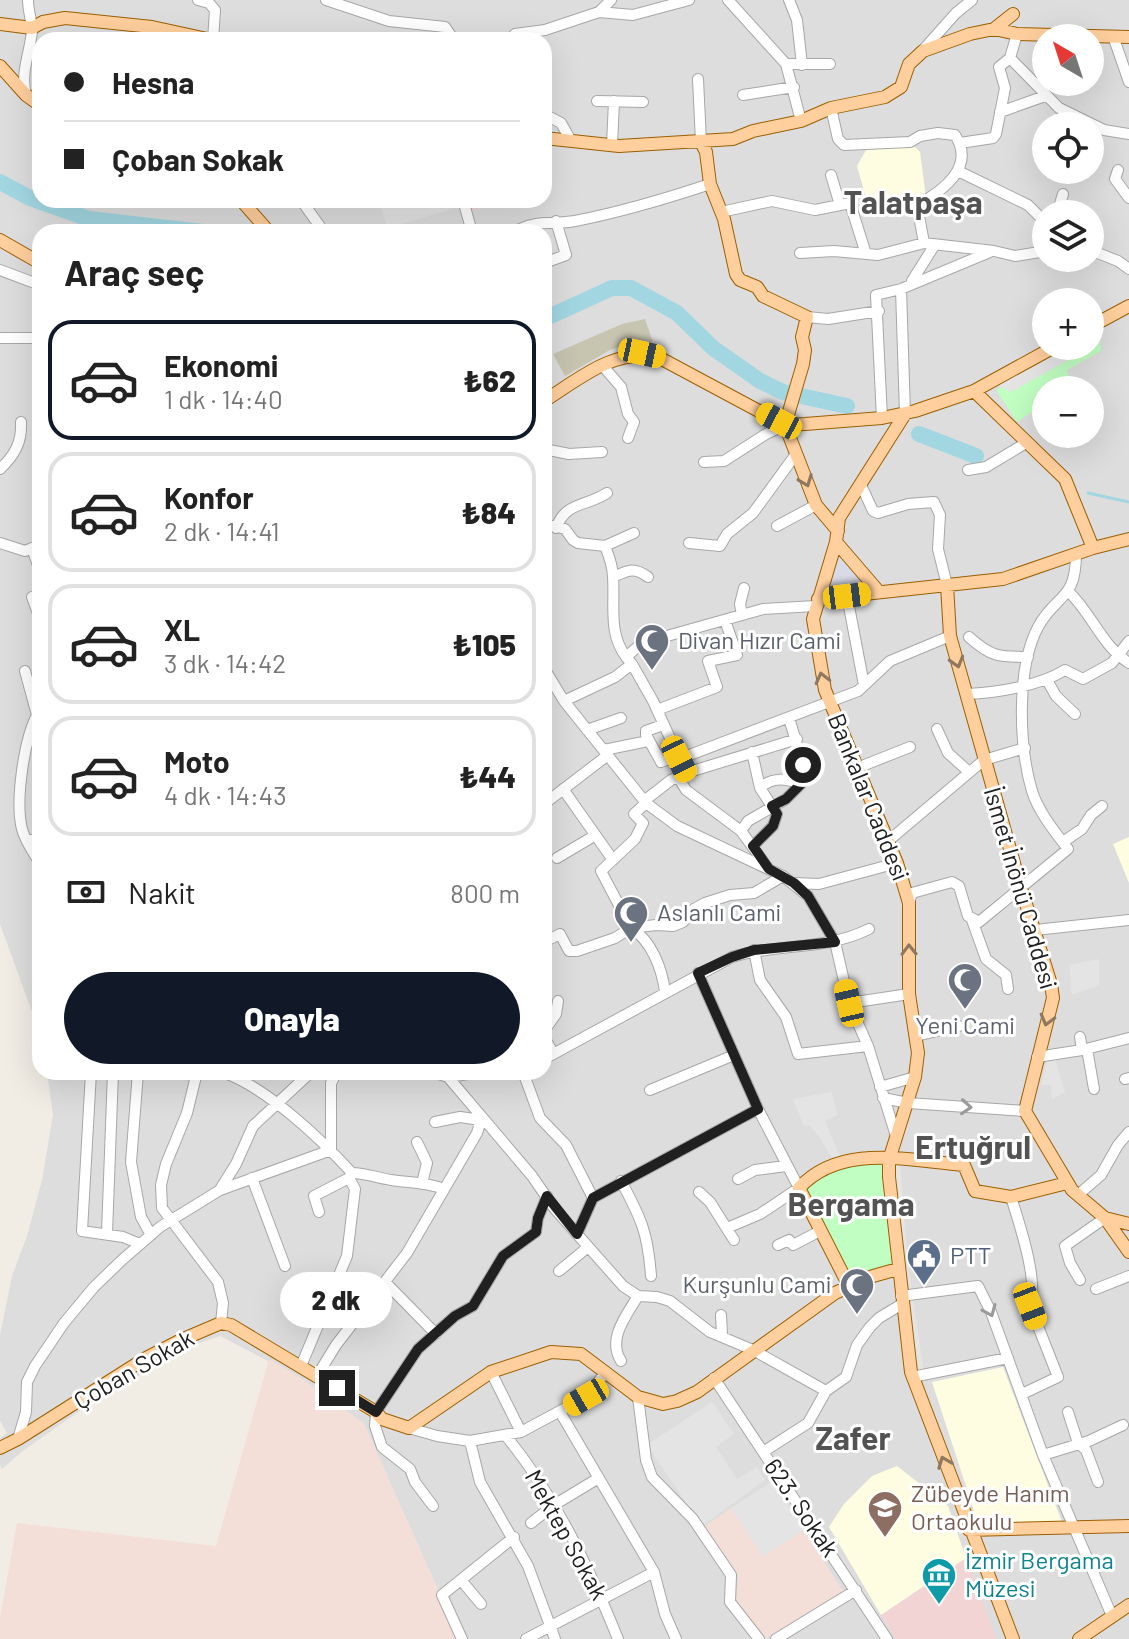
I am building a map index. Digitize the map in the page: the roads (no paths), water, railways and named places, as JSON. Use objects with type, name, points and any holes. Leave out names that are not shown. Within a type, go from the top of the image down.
[{"type":"main road","points":[[994,29],[1013,14]]},
{"type":"main road","points":[[0,24],[32,28],[43,22],[65,18],[175,32]]},
{"type":"main road","points":[[552,138],[612,145],[733,139],[753,131],[801,121],[831,108],[885,97],[901,87],[909,64],[923,51],[970,34],[994,29],[1017,34],[1129,37]]},
{"type":"main road","points":[[0,66],[32,99]]},
{"type":"main road","points":[[701,142],[736,274],[740,280],[757,287],[763,296],[807,317],[802,337],[805,350],[802,368],[787,420],[796,454],[816,505],[879,592]]},
{"type":"main road","points":[[248,208],[262,224]]},
{"type":"main road","points":[[0,240],[32,258]]},
{"type":"main road","points":[[1104,319],[1129,306]]},
{"type":"main road","points":[[552,396],[602,365],[626,355],[642,353],[658,357],[787,420],[882,418],[905,414],[974,391],[1032,359]]},
{"type":"main road","points":[[974,391],[1065,479],[1093,548]]},
{"type":"main road","name":"Bankalar Caddesi","points":[[889,1160],[908,1103],[918,1053],[909,994],[909,903],[897,863],[830,704],[817,657],[813,619],[837,536],[839,518],[905,414]]},
{"type":"main road","points":[[817,603],[847,596],[1003,579],[1129,539]]},
{"type":"main road","name":"İsmet İnönü Caddesi","points":[[947,585],[950,636],[1053,998],[1025,1111]]},
{"type":"main road","points":[[1025,1111],[1067,1183],[1105,1218],[1129,1252]]},
{"type":"main road","points":[[849,1286],[799,1188],[819,1169],[861,1158],[964,1165],[975,1191],[1011,1197],[1067,1183]]},
{"type":"main road","points":[[889,1160],[901,1300],[912,1377],[1013,1639]]},
{"type":"main road","points":[[1105,1218],[1129,1224]]},
{"type":"main road","points":[[409,1428],[491,1372],[551,1352],[581,1354],[638,1397],[663,1404],[677,1401],[697,1392],[753,1350],[849,1286],[899,1275]]},
{"type":"main road","name":"Çoban Sokak","points":[[0,1448],[146,1358],[221,1323],[231,1325],[301,1366],[376,1412],[382,1419],[409,1428]]},
{"type":"main road","points":[[969,1530],[1129,1526]]},
{"type":"main road","points":[[1079,1639],[1129,1605]]},
{"type":"street","points":[[26,95],[23,84],[32,28],[28,0]]},
{"type":"street","points":[[198,0],[209,3],[215,10],[213,32]]},
{"type":"street","points":[[326,0],[389,21],[445,27],[448,32]]},
{"type":"street","points":[[599,12],[611,0]]},
{"type":"street","points":[[530,32],[599,12],[633,15],[689,0]]},
{"type":"street","points":[[728,0],[786,64],[801,121]]},
{"type":"street","points":[[789,0],[797,20],[802,65]]},
{"type":"street","points":[[923,51],[956,13],[972,0]]},
{"type":"street","points":[[960,143],[993,138],[996,134],[1005,88],[999,67],[1010,58],[1017,34]]},
{"type":"street","points":[[1113,36],[1129,82]]},
{"type":"street","points":[[1010,58],[1032,78]]},
{"type":"street","points":[[786,64],[830,64]]},
{"type":"street","points":[[698,79],[701,142]]},
{"type":"street","points":[[743,95],[794,87]]},
{"type":"street","points":[[1000,112],[1045,96],[1080,121],[1104,130],[1129,134]]},
{"type":"street","points":[[597,101],[643,102]]},
{"type":"street","points":[[612,145],[614,101]]},
{"type":"street","points":[[831,108],[838,139],[844,145],[910,142],[920,136],[938,133],[955,135],[960,143],[962,160],[950,184],[917,205],[929,244],[921,270],[905,287],[905,414]]},
{"type":"street","points":[[552,118],[561,123],[570,139]]},
{"type":"street","points":[[1118,170],[1115,179],[1129,198]]},
{"type":"street","points":[[958,171],[1032,209]]},
{"type":"street","points":[[831,175],[840,205]]},
{"type":"street","points":[[533,224],[570,222],[648,204],[710,184]]},
{"type":"street","points":[[1061,200],[1063,194]]},
{"type":"street","points":[[721,212],[772,201],[815,210],[850,203],[866,254]]},
{"type":"street","points":[[552,260],[566,255],[556,221]]},
{"type":"street","points":[[800,253],[834,251],[878,255],[929,244],[1015,256],[1032,253]]},
{"type":"street","points":[[882,418],[876,295],[905,287],[994,251]]},
{"type":"street","points":[[1104,256],[1129,269]]},
{"type":"street","points":[[0,270],[32,282]]},
{"type":"street","points":[[807,317],[828,319],[879,311]]},
{"type":"street","points":[[0,338],[32,338]]},
{"type":"street","points":[[602,365],[621,387],[628,414],[634,422],[628,438]]},
{"type":"street","points":[[704,462],[724,461],[787,420]]},
{"type":"street","points":[[0,469],[18,447],[22,437],[21,422]]},
{"type":"street","points":[[968,470],[986,467],[1026,443]]},
{"type":"street","points":[[552,451],[569,454],[602,452]]},
{"type":"street","points":[[689,543],[720,546],[727,534],[753,513],[796,454]]},
{"type":"street","points":[[861,485],[873,511],[878,513],[908,504],[934,502],[940,515],[938,549],[947,585]]},
{"type":"street","points":[[556,528],[563,513],[570,508],[592,503],[607,493]]},
{"type":"street","points":[[777,526],[816,505]]},
{"type":"street","points":[[552,527],[565,529],[578,543],[605,546],[634,533]]},
{"type":"street","points":[[0,543],[25,551],[32,548]]},
{"type":"street","points":[[605,546],[613,577],[613,627],[617,646],[657,710],[678,757],[678,777]]},
{"type":"street","points":[[972,920],[979,922],[1068,849],[1033,793],[1025,748],[1023,684],[1028,657],[1040,624],[1069,592],[1076,574],[1076,554]]},
{"type":"street","points":[[613,577],[631,569],[637,569],[648,577]]},
{"type":"street","points":[[742,615],[740,604],[744,588]]},
{"type":"street","points":[[1069,592],[1083,605],[1119,656],[1129,663]]},
{"type":"street","points":[[847,596],[864,685]]},
{"type":"street","points":[[564,701],[615,677],[642,643],[763,609],[817,603]]},
{"type":"street","points":[[657,710],[717,687],[708,661],[737,655],[725,620]]},
{"type":"street","points":[[661,762],[830,704],[858,691],[890,661],[950,636]]},
{"type":"street","points":[[969,637],[985,652],[999,657],[1028,657]]},
{"type":"street","points":[[966,694],[1047,680],[1065,670],[1083,679],[1119,656],[1129,641]]},
{"type":"street","points":[[25,671],[32,695]]},
{"type":"street","points":[[1047,680],[1056,696],[1075,714]]},
{"type":"street","points":[[552,688],[645,802],[677,826],[769,869],[808,896],[835,942],[849,1003],[868,1046],[896,1136]]},
{"type":"street","points":[[587,730],[621,718]]},
{"type":"street","points":[[741,831],[748,821],[786,799],[801,784],[803,765],[789,718]]},
{"type":"street","points":[[32,725],[22,776],[21,817],[32,849]]},
{"type":"street","points":[[663,725],[646,731],[648,741],[661,762],[678,777],[686,790],[741,831],[769,869]]},
{"type":"street","points":[[937,729],[948,753],[969,772]]},
{"type":"street","points":[[665,992],[663,978],[650,949],[642,935],[631,928],[601,871],[641,829],[643,823],[634,814],[678,777],[797,739]]},
{"type":"street","points":[[552,798],[606,753],[648,741]]},
{"type":"street","points":[[857,768],[910,747]]},
{"type":"street","points":[[887,842],[984,760],[1025,748]]},
{"type":"street","points":[[752,752],[760,788],[777,814],[773,826],[753,846]]},
{"type":"street","points":[[760,788],[772,780],[784,779],[801,784]]},
{"type":"street","points":[[563,789],[613,860]]},
{"type":"street","points":[[1063,842],[1082,829],[1102,806]]},
{"type":"street","points":[[557,858],[594,836]]},
{"type":"street","points":[[27,841],[32,840]]},
{"type":"street","points":[[552,938],[560,934],[569,951],[577,951],[615,938],[631,928],[673,926],[683,922],[694,909],[705,903],[730,895],[754,893],[788,880],[819,884],[897,863]]},
{"type":"street","points":[[909,903],[912,893],[918,889],[952,882],[959,886],[981,949],[986,959],[1006,975],[1008,989]]},
{"type":"street","points":[[1035,930],[1129,920]]},
{"type":"street","points":[[552,1054],[732,957],[754,950],[850,939],[869,929]]},
{"type":"street","points":[[754,950],[760,980],[786,1017],[798,1054],[868,1046]]},
{"type":"street","points":[[698,973],[758,1109],[799,1188],[782,1202],[727,1228]]},
{"type":"street","points":[[849,1003],[909,994]]},
{"type":"street","points":[[552,1020],[558,1001]]},
{"type":"street","points":[[916,1036],[959,1026]]},
{"type":"street","points":[[1080,1037],[1094,1089]]},
{"type":"street","points":[[1037,1057],[1084,1050],[1124,1038]]},
{"type":"street","points":[[650,1090],[734,1055]]},
{"type":"street","points":[[882,1092],[915,1077]]},
{"type":"street","points":[[91,1080],[82,1231],[107,1233],[140,1244]]},
{"type":"street","points":[[107,1233],[113,1080]]},
{"type":"street","points":[[137,1080],[131,1162],[141,1217],[151,1235]]},
{"type":"street","points":[[195,1080],[187,1113],[172,1145],[161,1185],[162,1208],[218,1282],[223,1303],[221,1323]]},
{"type":"street","points":[[242,1080],[331,1150],[350,1175],[355,1189],[347,1256],[301,1366]]},
{"type":"street","points":[[220,1190],[253,1126],[303,1080]]},
{"type":"street","points":[[331,1150],[333,1080]]},
{"type":"street","points":[[450,1080],[623,1286],[638,1296],[670,1301],[710,1332],[753,1350],[826,1391]]},
{"type":"street","points":[[526,1080],[540,1118],[566,1145],[593,1198]]},
{"type":"street","points":[[882,1092],[908,1103],[1025,1111]]},
{"type":"street","points":[[577,1234],[593,1198],[758,1109]]},
{"type":"street","points":[[435,1122],[460,1117],[481,1120]]},
{"type":"street","points":[[317,1376],[336,1345],[407,1253],[477,1133],[481,1120]]},
{"type":"street","points":[[1078,1195],[1101,1175],[1129,1132]]},
{"type":"street","points":[[417,1142],[427,1163],[422,1183]]},
{"type":"street","points":[[18,1439],[26,1412],[27,1382],[47,1347],[94,1287],[140,1244],[220,1190],[331,1150]]},
{"type":"street","points":[[738,1179],[755,1170],[786,1166]]},
{"type":"street","points":[[319,1212],[314,1196],[350,1175],[422,1183],[444,1189]]},
{"type":"street","points":[[252,1178],[285,1266]]},
{"type":"street","points":[[621,1181],[648,1240],[651,1276]]},
{"type":"street","points":[[699,1192],[710,1202],[734,1240]]},
{"type":"street","points":[[433,1506],[415,1482],[410,1469],[382,1447],[375,1426],[376,1412],[418,1349],[455,1316],[473,1306],[503,1256],[536,1232],[547,1196]]},
{"type":"street","points":[[1011,1197],[1034,1295],[1030,1306],[1058,1377],[1022,1394]]},
{"type":"street","points":[[1080,1280],[1065,1246],[1105,1218]]},
{"type":"street","points":[[778,1245],[789,1240],[793,1245],[820,1231]]},
{"type":"street","points":[[559,1271],[588,1247]]},
{"type":"street","points":[[1096,1289],[1129,1276]]},
{"type":"street","points":[[385,1282],[436,1334]]},
{"type":"street","points":[[763,1452],[808,1423],[826,1391],[846,1377],[857,1345],[870,1327],[901,1300],[978,1286],[991,1312],[1071,1526],[1112,1616]]},
{"type":"street","points":[[621,1361],[615,1345],[619,1328],[638,1296]]},
{"type":"street","points":[[721,1315],[722,1335]]},
{"type":"street","points":[[912,1377],[1008,1358]]},
{"type":"street","points":[[491,1372],[521,1432]]},
{"type":"street","points":[[409,1428],[470,1441],[506,1436],[521,1432],[586,1397],[610,1376]]},
{"type":"street","name":"623. Sokak","points":[[714,1378],[887,1639]]},
{"type":"street","points":[[638,1397],[646,1460],[652,1477],[693,1519],[731,1575],[730,1602],[759,1639]]},
{"type":"street","points":[[560,1412],[654,1572],[665,1614],[676,1639]]},
{"type":"street","points":[[1068,1412],[1078,1443],[1086,1450],[1098,1482]]},
{"type":"street","points":[[1043,1455],[1089,1441],[1123,1425]]},
{"type":"street","name":"Mektep Sokak","points":[[506,1436],[554,1505],[581,1553],[618,1639]]},
{"type":"street","points":[[470,1441],[480,1482],[528,1566],[555,1639]]},
{"type":"street","points":[[531,1523],[597,1479]]},
{"type":"street","points":[[462,1639],[442,1595],[514,1537]]},
{"type":"street","points":[[526,1639],[654,1572]]},
{"type":"street","points":[[461,1580],[481,1604]]},
{"type":"street","points":[[776,1639],[856,1590]]},
{"type":"waterway","points":[[0,182],[32,199]]},
{"type":"waterway","points":[[58,208],[89,219],[133,224]]},
{"type":"waterway","points":[[552,315],[612,288],[631,288],[677,313],[713,348],[760,381],[783,392],[847,406]]},
{"type":"waterway","points":[[919,434],[976,456]]},
{"type":"waterway","points":[[1088,493],[1129,502]]},
{"type":"place","name":"Divan Hızır Cami","points":[[652,672]]},
{"type":"place","name":"Aslanlı Cami","points":[[631,944]]},
{"type":"place","name":"Yeni Cami","points":[[965,1011]]},
{"type":"place","name":"PTT","points":[[924,1287]]},
{"type":"place","name":"Kurşunlu Cami","points":[[857,1316]]},
{"type":"place","name":"Zübeyde Hanım Ortaokulu","points":[[885,1539]]},
{"type":"place","name":"İzmir Bergama Müzesi","points":[[939,1606]]},
{"type":"district","name":"Talatpaşa","points":[[913,203]]},
{"type":"district","name":"Ertuğrul","points":[[973,1148]]},
{"type":"district","name":"Bergama","points":[[851,1205]]},
{"type":"district","name":"Zafer","points":[[853,1439]]}]
